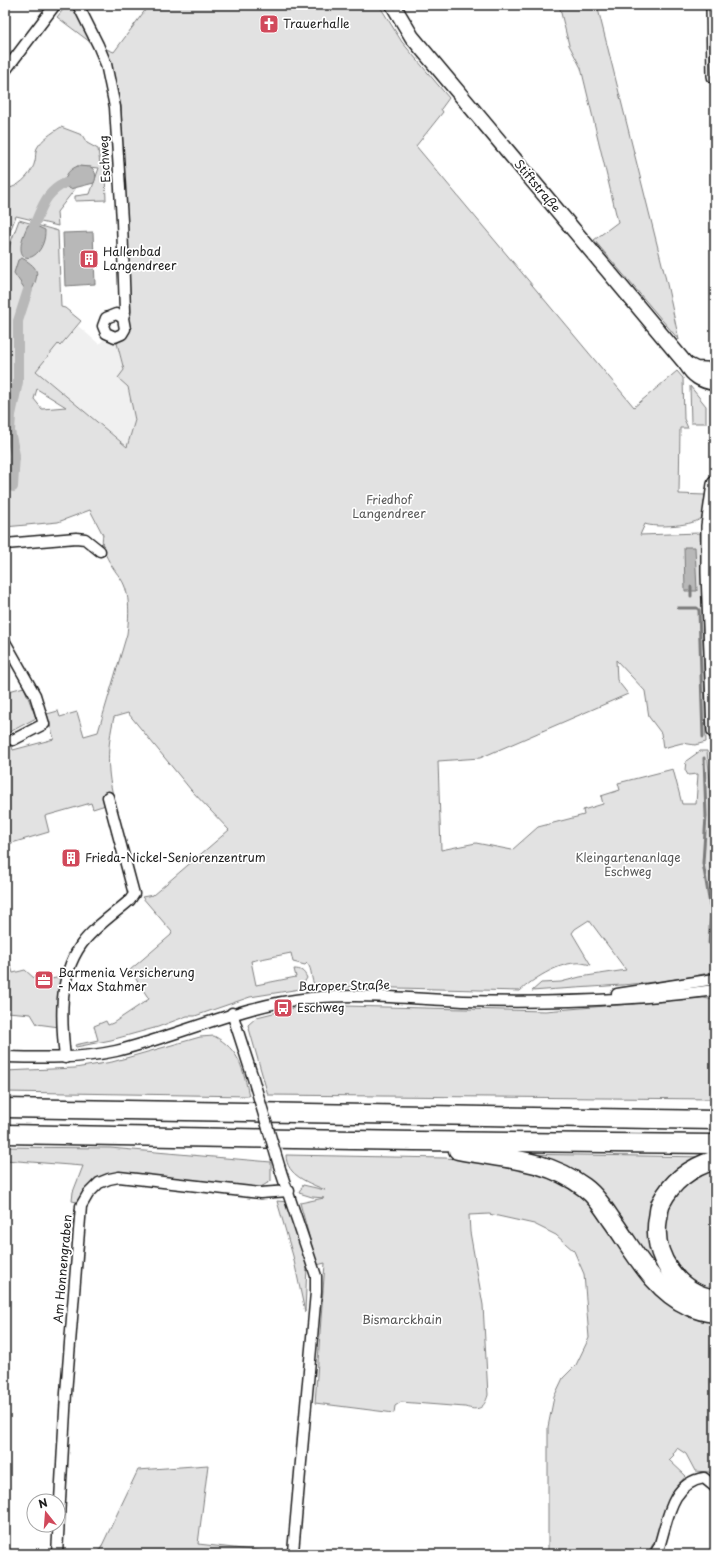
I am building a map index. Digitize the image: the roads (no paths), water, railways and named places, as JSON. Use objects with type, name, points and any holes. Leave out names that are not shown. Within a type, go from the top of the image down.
[{"type":"highway","points":[[5,1108],[715,1120]]},
{"type":"highway","points":[[5,1134],[414,1141],[715,1144]]},
{"type":"highway","points":[[414,1141],[546,1166],[567,1175],[596,1198],[638,1258],[669,1294],[689,1306],[715,1313]]},
{"type":"highway","points":[[715,1160],[692,1170],[673,1184],[660,1204],[656,1226],[658,1247],[667,1267],[676,1279],[695,1293],[715,1299]]},
{"type":"main road","points":[[714,5],[715,76]]},
{"type":"main road","points":[[715,484],[710,526],[709,573],[715,731]]},
{"type":"street","points":[[5,71],[55,5]]},
{"type":"street","name":"Eschweg","points":[[78,5],[106,64],[115,107],[122,221],[125,312],[123,318],[125,322],[124,332],[119,336],[112,336],[106,333],[103,326],[105,320],[109,316],[116,314],[123,318]]},
{"type":"street","name":"Stiftstraße","points":[[392,5],[412,37],[686,364],[690,371],[699,379],[715,383]]},
{"type":"street","points":[[686,364],[696,369],[715,370]]},
{"type":"street","points":[[5,544],[76,538],[85,539],[100,551]]},
{"type":"street","points":[[5,642],[35,695],[44,724],[13,740]]},
{"type":"street","points":[[65,1058],[61,1021],[65,984],[72,963],[82,944],[130,900],[134,894],[108,797]]},
{"type":"street","name":"Baroper Straße","points":[[596,999],[715,979]]},
{"type":"street","name":"Baroper Straße","points":[[5,1057],[65,1058],[97,1054],[130,1047],[232,1013],[283,1001],[333,996],[367,996],[464,1001],[622,1000],[715,990]]},
{"type":"street","points":[[232,1013],[284,1181],[289,1192],[316,1276],[316,1292],[293,1552]]},
{"type":"street","name":"Am Honnengraben","points":[[57,1554],[66,1393],[77,1240],[81,1206],[88,1194],[99,1183],[119,1177],[260,1193],[289,1192]]},
{"type":"street","points":[[655,1554],[659,1547],[676,1494],[686,1484],[698,1479],[704,1478],[715,1487]]},
{"type":"waterway","points":[[34,225],[45,201],[53,191],[65,183]]},
{"type":"waterway","points":[[13,487],[15,455],[10,431],[11,415],[18,382],[18,321],[28,290]]},
{"type":"waterway","points":[[691,587],[691,596]]},
{"type":"waterway","points":[[678,608],[697,608],[699,610],[703,737]]},
{"type":"waterway","points":[[704,758],[706,816],[703,863],[711,911],[709,943]]},
{"type":"tram line","points":[[709,5],[715,191]]},
{"type":"tram line","points":[[715,516],[715,586]]},
{"type":"place","name":"Trauerhalle","points":[[269,24]]},
{"type":"place","name":"Hallenbad Langendreer","points":[[89,259]]},
{"type":"place","name":"Frieda-Nickel-Seniorenzentrum","points":[[71,858]]},
{"type":"place","name":"Barmenia Versicherung - Max Stahmer","points":[[44,980]]},
{"type":"place","name":"Eschweg","points":[[283,1008]]},
{"type":"park label","name":"Friedhof Langendreer","points":[[389,507]]},
{"type":"park label","name":"Kleingartenanlage Eschweg","points":[[628,865]]},
{"type":"park label","name":"Bismarckhain","points":[[402,1320]]}]
